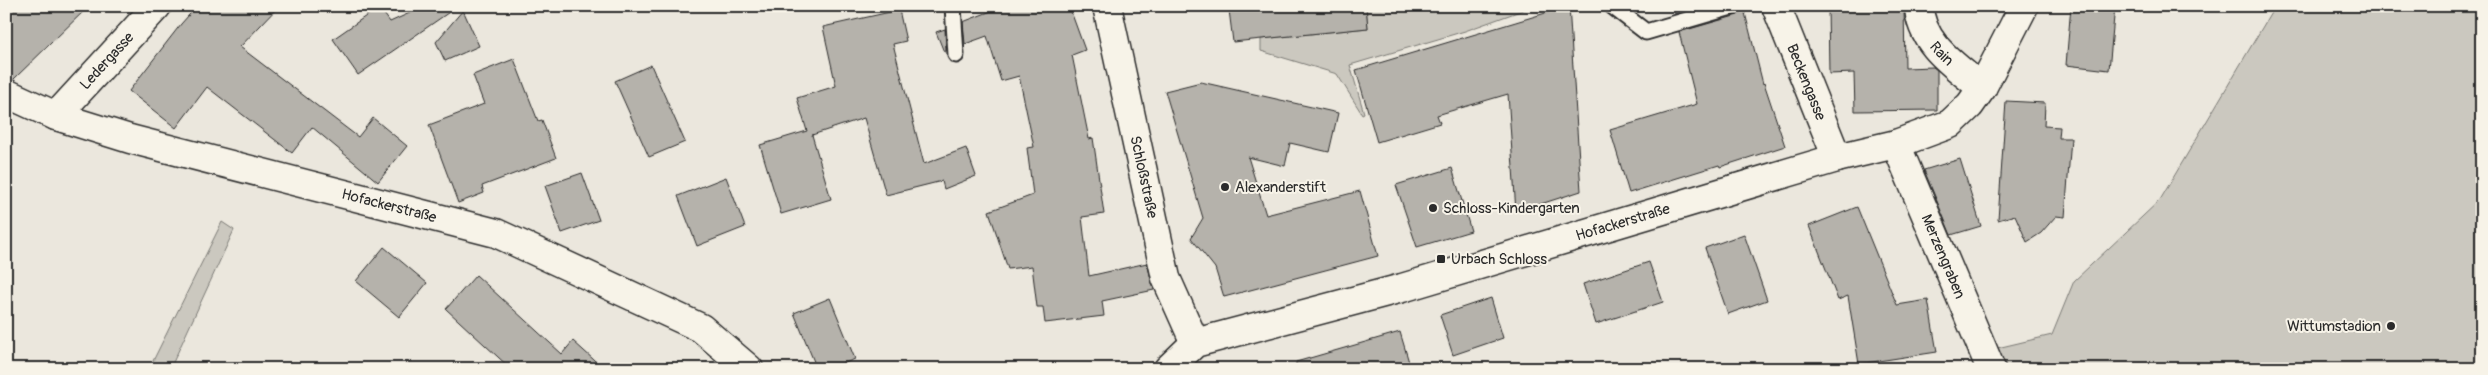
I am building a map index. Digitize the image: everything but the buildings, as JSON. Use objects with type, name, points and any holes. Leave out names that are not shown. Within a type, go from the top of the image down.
[{"type":"street","name":"Ledergasse","points":[[56,116],[157,6]]},
{"type":"street","name":"Schloßstraße","points":[[1107,6],[1166,278],[1195,343]]},
{"type":"street","name":"Beckengasse","points":[[1776,6],[1837,158]]},
{"type":"street","name":"Rain","points":[[1919,6],[1919,20],[1938,51],[1982,88]]},
{"type":"street","name":"Hofackerstraße","points":[[1168,369],[1195,343],[1402,288],[1837,158],[1896,144],[1950,124],[1970,105],[1982,88],[2024,6]]},
{"type":"street","name":"Hofackerstraße","points":[[6,93],[56,116],[130,139],[496,233],[701,328],[749,369]]},
{"type":"street","name":"Merzengraben","points":[[1896,144],[1991,369]]},
{"type":"lane","points":[[952,6],[956,55]]},
{"type":"lane","points":[[1612,6],[1646,32],[1735,6]]},
{"type":"shaded area","points":[[1366,6],[1534,6],[1465,31],[1350,65],[1364,113],[1362,114],[1337,74],[1261,51],[1261,39],[1368,28]]},
{"type":"shaded area","points":[[2275,6],[2482,6],[2482,369],[1999,369],[1993,349],[2052,335],[2074,281],[2160,200]]},
{"type":"shaded area","points":[[222,222],[234,230],[170,369],[149,369]]},
{"type":"place","name":"Alexanderstift","points":[[1225,187]]},
{"type":"place","name":"Schloss-Kindergarten","points":[[1433,208]]},
{"type":"place","name":"Urbach Schloss","points":[[1441,259]]},
{"type":"place","name":"Wittumstadion","points":[[2391,326]]}]
